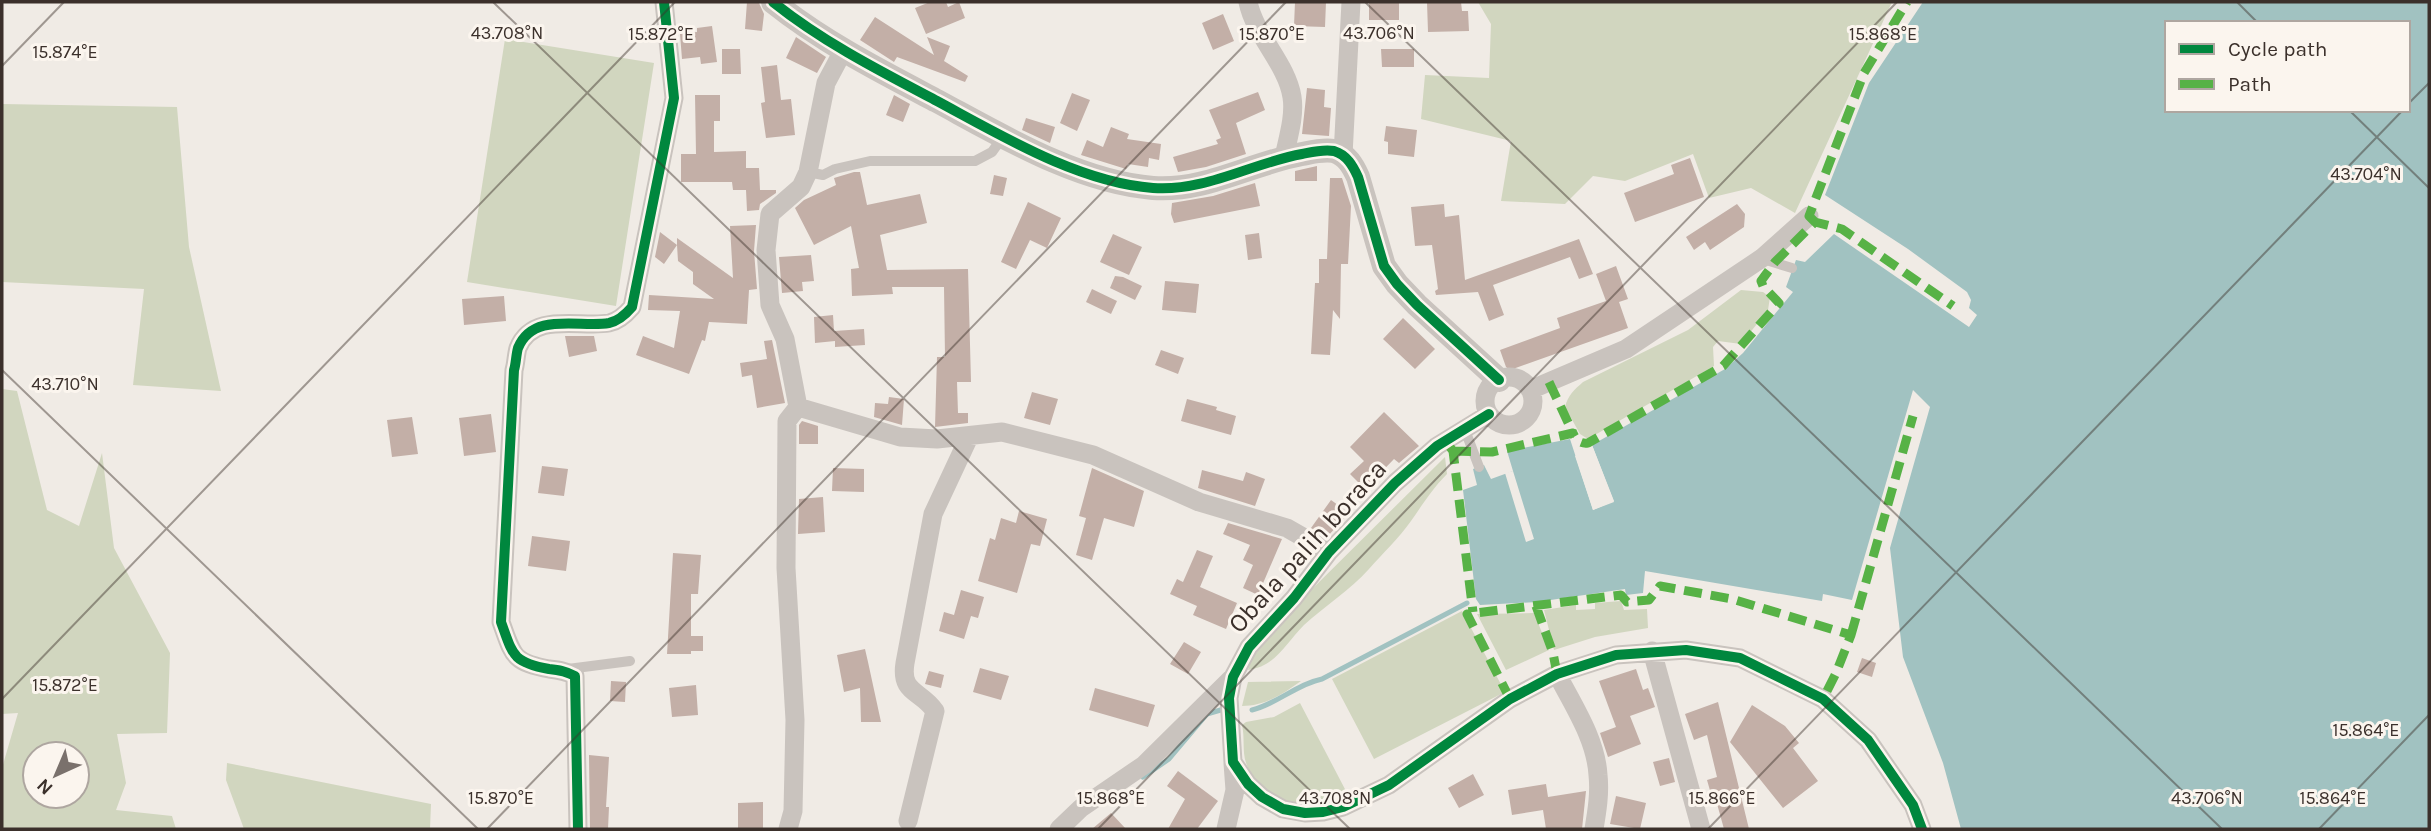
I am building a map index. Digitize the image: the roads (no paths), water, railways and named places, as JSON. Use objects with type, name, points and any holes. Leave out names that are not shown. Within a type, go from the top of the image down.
[{"type":"street","points":[[578,829],[575,676],[564,670],[521,662],[514,653],[501,622],[514,370],[518,348],[530,333],[540,326],[611,323],[623,317],[632,307],[674,98],[664,2]]},
{"type":"street","points":[[773,2],[843,51],[1003,137],[1063,164],[1133,187],[1166,189],[1206,183],[1284,157],[1319,150],[1343,155],[1358,177],[1384,265],[1397,284],[1499,380]]},
{"type":"street","points":[[1248,2],[1264,42],[1292,95],[1284,157]]},
{"type":"street","points":[[1343,155],[1351,2]]},
{"type":"street","points":[[788,829],[793,811],[795,720],[786,568],[787,421],[798,407],[785,339],[771,305],[766,250],[770,214],[802,187],[808,172],[826,83],[843,51]]},
{"type":"street","points":[[1530,390],[1626,349],[1762,258],[1809,216]]},
{"type":"street","points":[[1506,377],[1520,380],[1530,390],[1533,405],[1526,418],[1520,422],[1505,425],[1489,414],[1485,397],[1488,389],[1499,380],[1506,377]]},
{"type":"street","points":[[798,407],[900,437],[937,439],[1002,432],[1093,455],[1199,502],[1287,528],[1329,552]]},
{"type":"street","name":"Obala palih boraca","points":[[1226,829],[1235,790],[1229,698],[1233,677],[1249,647],[1294,598],[1329,552],[1415,465],[1437,446],[1489,414]]},
{"type":"street","points":[[908,821],[935,721],[935,711],[905,684],[902,676],[933,514],[970,437]]},
{"type":"street","points":[[1233,762],[1255,790],[1283,809],[1305,813],[1333,809],[1389,785],[1510,699],[1557,674],[1616,655],[1686,650],[1740,658],[1823,699],[1868,740],[1913,805],[1922,829]]},
{"type":"street","points":[[1652,651],[1701,829]]},
{"type":"street","points":[[1557,674],[1593,750],[1598,774],[1594,829]]},
{"type":"street","points":[[1059,829],[1082,808],[1144,765],[1233,677]]},
{"type":"lane","points":[[808,172],[823,175],[835,169],[870,161],[975,161],[992,152],[1003,137]]},
{"type":"lane","points":[[1762,258],[1793,268]]},
{"type":"lane","points":[[1465,430],[1479,467]]},
{"type":"lane","points":[[564,670],[630,661]]},
{"type":"water","points":[[1923,2],[2429,2],[2429,829],[1961,829],[1943,763],[1903,657],[1890,548],[1930,407],[1913,390],[1852,600],[1823,594],[1822,601],[1645,571],[1643,593],[1626,595],[1625,589],[1537,602],[1480,605],[1476,599],[1463,490],[1477,485],[1473,469],[1484,465],[1491,479],[1513,471],[1507,451],[1570,439],[1593,510],[1614,502],[1592,445],[1725,369],[1743,353],[1793,292],[1786,287],[1796,260],[1805,262],[1834,234],[1969,327],[1977,315],[1969,308],[1971,300],[1967,292],[1908,249],[1825,195],[1869,83]]},
{"type":"waterway","points":[[1252,710],[1322,679],[1467,603]]},
{"type":"waterway","points":[[1143,777],[1169,759],[1207,714],[1224,709]]}]
